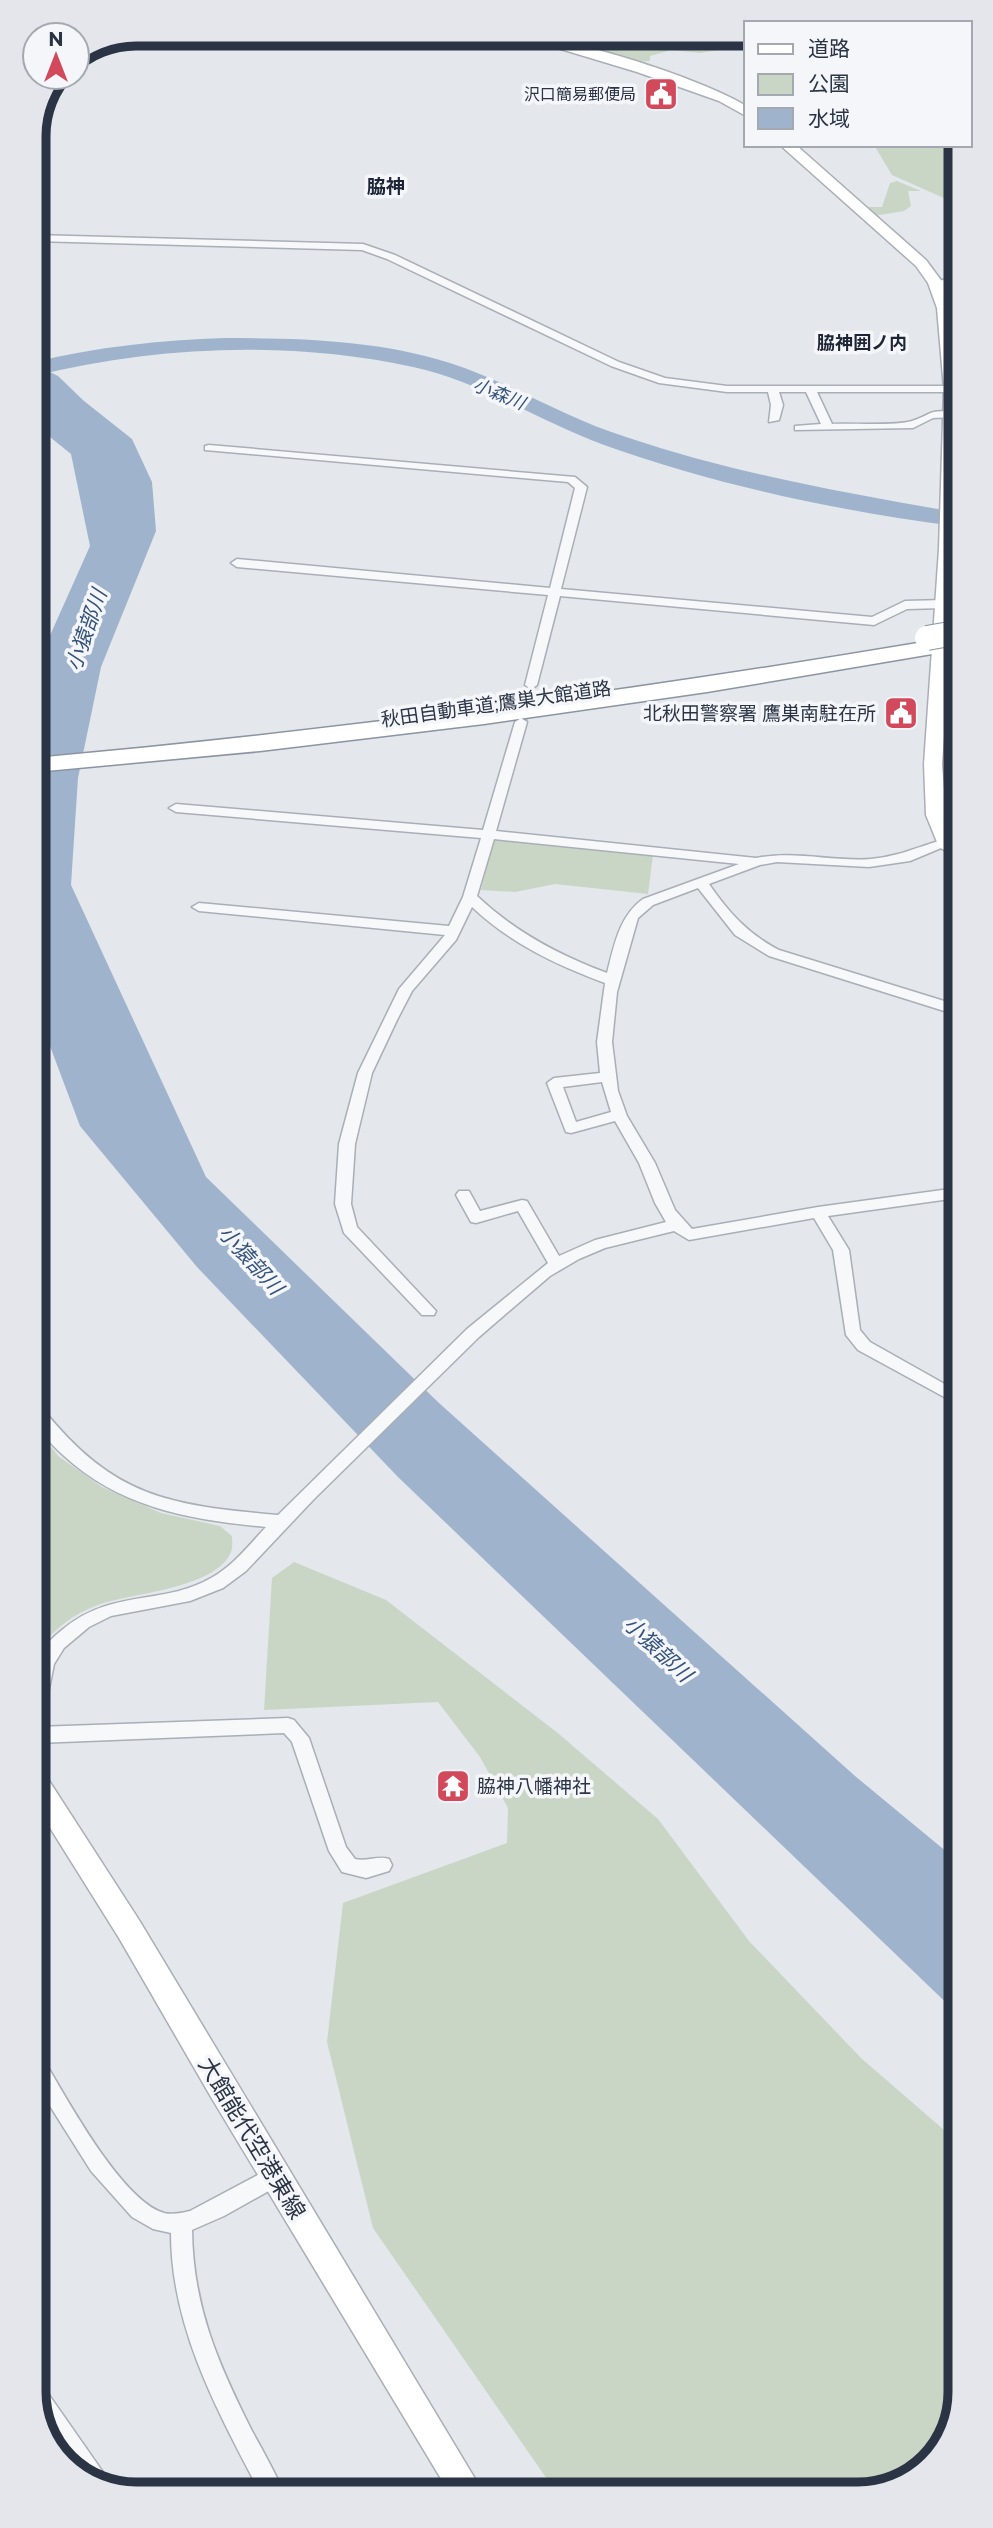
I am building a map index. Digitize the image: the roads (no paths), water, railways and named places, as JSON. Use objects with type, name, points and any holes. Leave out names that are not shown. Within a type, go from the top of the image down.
[{"type":"highway","name":"秋田自動車道;鷹巣大館道路","points":[[46,764],[589,702],[928,643],[948,636]]},
{"type":"highway","name":"秋田自動車道;鷹巣大館道路","points":[[928,643],[948,643]]},
{"type":"highway","name":"秋田自動車道;鷹巣大館道路","points":[[46,757],[206,746]]},
{"type":"street","points":[[560,46],[642,69],[724,98],[744,111]]},
{"type":"street","points":[[789,147],[921,262],[935,282],[945,308],[948,338]]},
{"type":"street","points":[[46,238],[363,247],[391,257],[634,373],[698,388],[948,389]]},
{"type":"street","points":[[935,282],[948,281]]},
{"type":"street","points":[[773,388],[777,405],[773,420]]},
{"type":"street","points":[[810,388],[827,426]]},
{"type":"street","points":[[799,428],[913,425],[930,415],[948,422]]},
{"type":"street","points":[[209,448],[571,479],[581,487],[531,685]]},
{"type":"street","points":[[948,528],[933,764],[936,815],[948,841]]},
{"type":"street","points":[[237,563],[874,621],[905,605],[944,604]]},
{"type":"street","points":[[428,1311],[350,1229],[343,1204],[347,1144],[365,1073],[390,1020],[406,989],[454,931],[470,897],[486,834],[521,722]]},
{"type":"street","points":[[176,808],[486,834],[757,862],[805,858],[869,863],[948,848]]},
{"type":"street","points":[[757,862],[649,902],[635,911],[611,979],[606,1005],[607,1077],[620,1115],[646,1163],[674,1225],[689,1235],[818,1212],[948,1194]]},
{"type":"street","points":[[701,882],[726,919],[747,940],[775,953],[948,1007]]},
{"type":"street","points":[[470,897],[492,919],[530,945],[562,962],[611,979]]},
{"type":"street","points":[[199,907],[454,931]]},
{"type":"street","points":[[607,1077],[554,1083],[571,1128],[620,1115]]},
{"type":"street","points":[[464,1195],[477,1218],[522,1205],[557,1265]]},
{"type":"street","points":[[818,1212],[841,1250],[852,1331],[864,1346],[948,1393]]},
{"type":"street","points":[[46,1661],[58,1643],[83,1622],[108,1610],[184,1596],[217,1583],[240,1566],[308,1494],[473,1333],[557,1265],[601,1244],[674,1225]]},
{"type":"street","points":[[46,1427],[55,1440],[84,1468],[119,1488],[172,1509],[281,1522]]},
{"type":"street","points":[[46,1735],[288,1726],[300,1738],[338,1851],[349,1867],[366,1870],[382,1865]]},
{"type":"street","name":"大館能代空港東線","points":[[46,1798],[130,1928],[221,2088],[461,2482]]},
{"type":"street","points":[[46,2082],[86,2149],[125,2197],[151,2219],[181,2223],[276,2176]]},
{"type":"street","points":[[181,2223],[183,2278],[196,2333],[267,2482]]},
{"type":"street","points":[[48,2414],[85,2467]]},
{"type":"water","name":"小猿部川","points":[[46,370],[58,376],[84,401],[132,439],[152,482],[156,531],[101,667],[78,778],[71,885],[206,1177],[439,1403],[855,1776],[948,1853],[948,2004],[398,1477],[197,1267],[80,1126],[46,1035],[46,644],[90,546],[71,454],[46,434]]},
{"type":"waterway","name":"小森川","points":[[46,366],[123,351],[173,346],[277,344],[375,353],[443,368],[492,387],[590,432],[656,455],[741,478],[869,505],[948,518]]},
{"type":"tunnel","points":[[521,722],[531,685]]},
{"type":"place","name":"沢口簡易郵便局","points":[[661,94]]},
{"type":"place","name":"北秋田警察署 鷹巣南駐在所","points":[[901,713]]},
{"type":"place","name":"脇神八幡神社","points":[[453,1786]]},
{"type":"district","name":"脇神","points":[[386,186]]},
{"type":"district","name":"脇神囲ノ内","points":[[862,343]]}]
